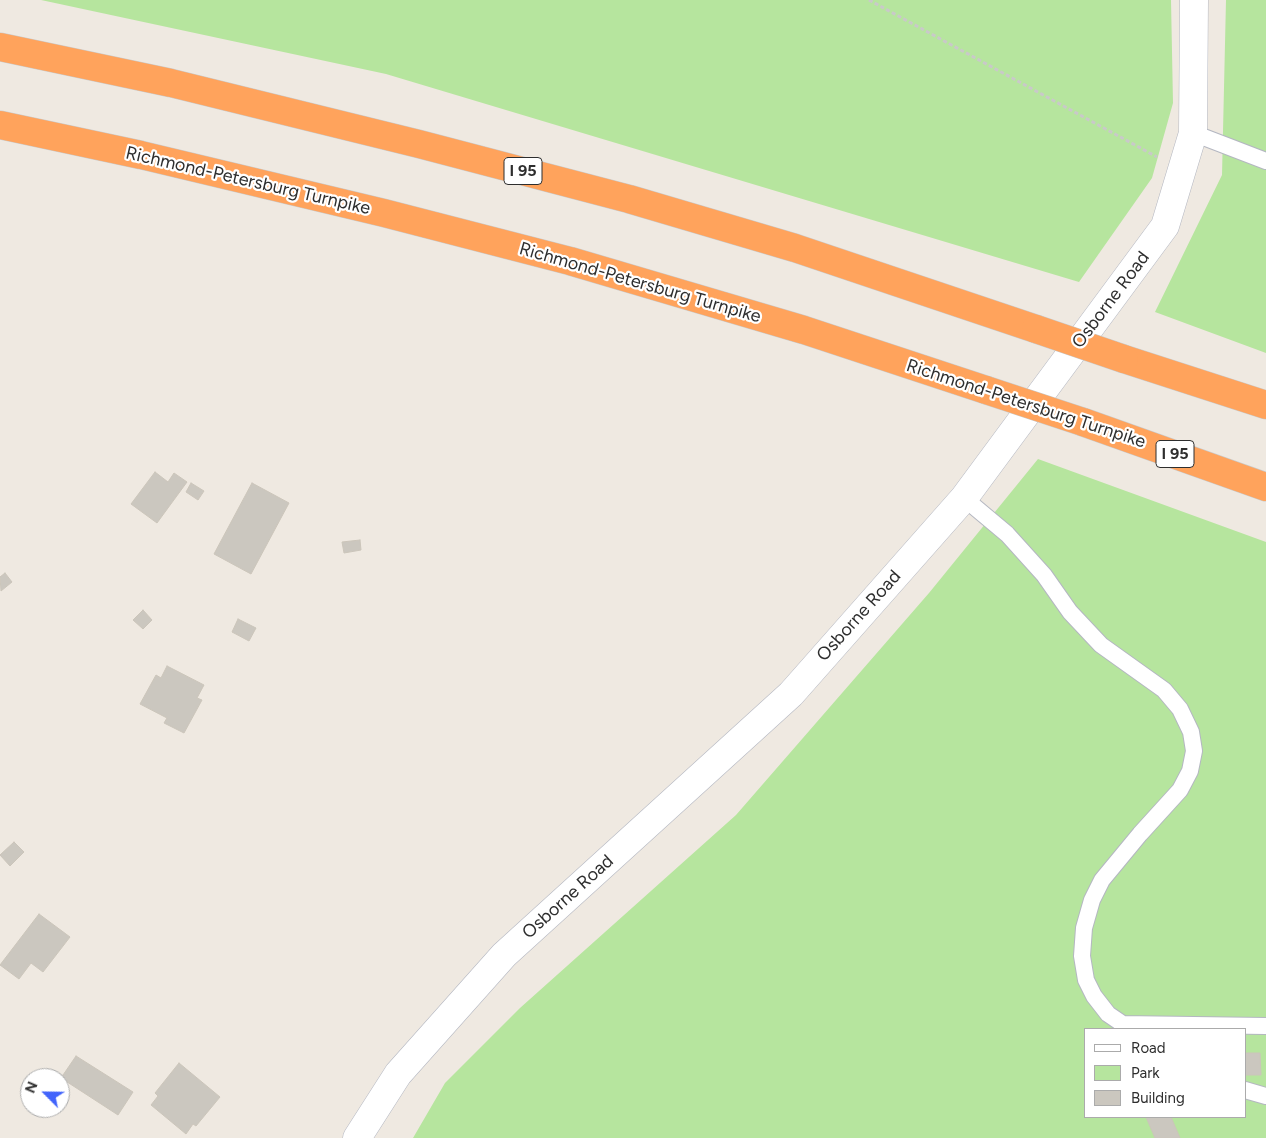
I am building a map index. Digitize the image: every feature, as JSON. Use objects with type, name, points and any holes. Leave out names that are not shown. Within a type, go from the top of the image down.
[{"type":"highway","name":"I 95","points":[[0,47],[180,86],[393,137],[629,199],[795,248],[1266,405]]},
{"type":"highway","name":"Richmond-Petersburg Turnpike","points":[[0,124],[365,208],[570,261],[804,330],[1083,422],[1266,487]]},
{"type":"street","name":"Osborne Road","points":[[357,1138],[398,1074],[504,955],[791,694],[964,498],[1165,226],[1193,133],[1194,0]]},
{"type":"lane","points":[[1193,133],[1266,160]]},
{"type":"lane","points":[[964,498],[1006,534],[1044,576],[1070,612],[1101,645],[1164,690],[1180,709],[1191,732],[1194,751],[1190,772],[1180,790],[1102,880],[1092,900],[1084,928],[1082,956],[1086,980],[1094,996],[1103,1008],[1125,1027],[1266,1026]]},
{"type":"lane","points":[[1246,1090],[1266,1096]]},
{"type":"path","points":[[869,0],[1182,171]]},
{"type":"green space","points":[[41,0],[1171,0],[1173,103],[1152,178],[1079,282],[386,74]]},
{"type":"green space","points":[[1226,0],[1266,0],[1266,353],[1155,312],[1222,175]]},
{"type":"green space","points":[[1038,459],[1266,542],[1266,1138],[413,1138],[445,1083],[520,1008],[736,815],[929,593]]},
{"type":"building","points":[[155,472],[168,482],[174,473],[187,482],[157,523],[131,504]]},
{"type":"building","points":[[191,483],[204,491],[198,500],[186,492]]},
{"type":"building","points":[[252,483],[289,503],[251,574],[214,554]]},
{"type":"building","points":[[360,540],[361,550],[344,553],[342,542]]},
{"type":"building","points":[[5,573],[12,582],[1,591],[0,577]]},
{"type":"building","points":[[143,610],[152,620],[143,629],[133,620]]},
{"type":"building","points":[[238,619],[256,628],[249,641],[232,632]]},
{"type":"building","points":[[167,666],[204,685],[197,698],[202,700],[184,733],[164,723],[167,718],[140,704],[156,675],[161,678]]},
{"type":"building","points":[[14,842],[24,852],[10,866],[0,855]]},
{"type":"building","points":[[39,914],[70,937],[43,972],[31,963],[19,979],[0,965]]},
{"type":"building","points":[[1246,1053],[1260,1053],[1261,1075],[1246,1075]]},
{"type":"building","points":[[76,1056],[133,1092],[118,1115],[70,1084],[70,1068],[68,1068]]},
{"type":"building","points":[[179,1063],[220,1097],[196,1126],[193,1124],[186,1134],[151,1105],[158,1096],[155,1093]]},
{"type":"building","points":[[1146,1118],[1171,1118],[1180,1138],[1155,1138]]}]
